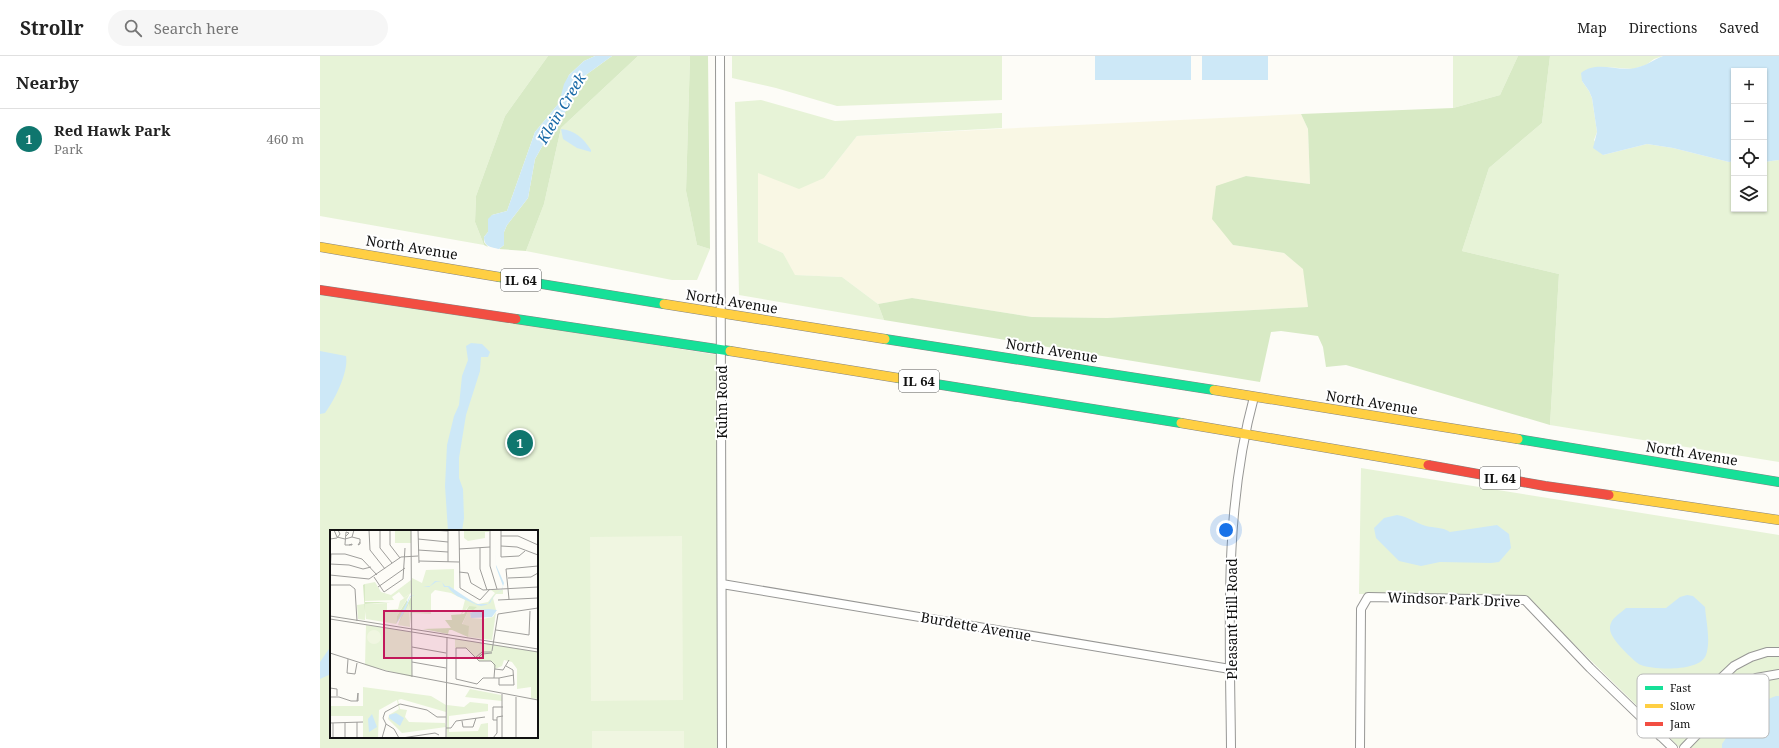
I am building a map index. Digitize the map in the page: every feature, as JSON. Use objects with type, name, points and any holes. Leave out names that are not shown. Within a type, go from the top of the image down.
[{"type":"main road","name":"North Avenue","points":[[320,247],[721,314],[1116,374],[1779,482]]},
{"type":"main road","name":"IL 64","points":[[320,290],[721,350],[1244,433],[1545,486],[1779,520]]},
{"type":"street","name":"Kuhn Road","points":[[720,56],[722,748]]},
{"type":"street","name":"Pleasant Hill Road","points":[[1231,748],[1230,561],[1244,433],[1254,397]]},
{"type":"street","name":"Burdette Avenue","points":[[722,584],[1230,669]]},
{"type":"street","name":"Windsor Park Drive","points":[[1360,748],[1362,609],[1368,597],[1525,600],[1590,668],[1637,714]]},
{"type":"street","points":[[1726,674],[1734,666],[1751,656],[1767,652],[1779,652]]},
{"type":"street","points":[[1769,676],[1779,674]]},
{"type":"street","name":"Windsor Park Drive","points":[[1662,738],[1673,748]]},
{"type":"street","points":[[1684,748],[1694,738]]},
{"type":"shaded area","points":[[1301,114],[1308,129],[1310,184],[1246,176],[1216,187],[1233,245],[1284,253],[1304,269],[1308,307],[1107,318],[1032,317],[912,298],[878,304],[842,277],[794,275],[783,253],[758,242],[758,173],[824,178],[857,136]]},
{"type":"green space","points":[[320,56],[548,56],[505,116],[476,196],[475,222],[484,245],[320,216]]},
{"type":"green space","points":[[548,56],[595,56],[584,61],[569,75],[559,103],[535,132],[507,211],[492,215],[488,232],[484,237],[484,242],[488,247],[484,245],[475,222],[476,196],[505,116]]},
{"type":"green space","points":[[612,56],[638,56],[561,128],[544,204],[526,251],[499,249],[504,245],[504,232],[507,225],[528,198],[535,159],[553,127],[564,114],[571,102],[575,87],[583,77]]},
{"type":"green space","points":[[638,56],[690,56],[686,191],[697,245],[710,249],[697,280],[672,280],[526,251],[544,204],[561,128]]},
{"type":"green space","points":[[690,56],[708,56],[710,249],[697,245],[686,191]]},
{"type":"green space","points":[[732,56],[1002,56],[1002,100],[837,106],[776,88],[732,78]]},
{"type":"green space","points":[[1453,56],[1518,56],[1500,95],[1453,108]]},
{"type":"green space","points":[[1518,56],[1550,56],[1542,123],[1489,168],[1462,251],[1559,274],[1550,425],[1346,365],[1326,367],[1323,347],[1318,336],[1281,331],[1271,332],[1260,382],[884,320],[878,304],[912,298],[1032,317],[1107,318],[1308,307],[1303,269],[1284,253],[1233,245],[1212,219],[1216,186],[1246,176],[1310,184],[1308,129],[1301,114],[1453,108],[1500,95]]},
{"type":"green space","points":[[1550,56],[1663,56],[1654,59],[1646,65],[1633,69],[1605,67],[1582,81],[1592,98],[1597,132],[1594,140],[1603,155],[1647,144],[1673,148],[1731,162],[1731,212],[1767,212],[1767,162],[1779,160],[1779,462],[1550,425],[1559,274],[1462,251],[1489,168],[1542,123]]},
{"type":"green space","points":[[761,100],[835,121],[1002,113],[1002,128],[857,136],[824,178],[799,189],[758,173],[758,242],[783,253],[795,275],[842,277],[878,304],[884,320],[739,295],[735,102]]},
{"type":"green space","points":[[320,292],[718,355],[722,748],[320,748]]},
{"type":"green space","points":[[1361,468],[1779,535],[1779,748],[1680,748],[1670,738],[1769,738],[1769,674],[1637,674],[1637,706],[1524,595],[1359,594]]},
{"type":"green space","points":[[682,536],[683,700],[591,701],[590,537]]},
{"type":"green space","points":[[592,731],[684,731],[684,748],[592,748]]},
{"type":"water","name":"Klein Creek","points":[[595,56],[612,56],[583,77],[575,87],[571,102],[564,114],[553,127],[535,159],[528,198],[507,225],[504,232],[504,245],[499,249],[488,246],[485,243],[484,237],[488,232],[488,219],[492,215],[507,211],[535,132],[559,103],[564,84],[569,75],[584,61]]},
{"type":"water","points":[[1095,56],[1191,56],[1191,80],[1095,80]]},
{"type":"water","points":[[1202,56],[1268,56],[1268,80],[1202,80]]},
{"type":"water","points":[[1663,56],[1779,56],[1779,160],[1767,162],[1767,68],[1731,68],[1731,162],[1673,148],[1647,144],[1603,155],[1593,148],[1597,132],[1592,98],[1582,81],[1581,73],[1594,67],[1628,69],[1646,64]]},
{"type":"water","points":[[561,129],[571,131],[579,136],[591,152],[577,148],[563,139]]},
{"type":"water","points":[[471,343],[482,344],[490,352],[488,357],[481,357],[480,371],[466,415],[459,458],[459,478],[463,489],[464,518],[462,530],[448,530],[445,486],[447,445],[454,416],[459,405],[462,376],[468,360],[466,346]]},
{"type":"water","points":[[320,351],[346,356],[346,363],[343,378],[336,394],[325,413],[320,414]]},
{"type":"water","points":[[1397,515],[1426,526],[1441,528],[1450,532],[1497,525],[1509,534],[1511,548],[1499,562],[1491,563],[1440,562],[1421,566],[1399,561],[1376,538],[1374,528],[1384,518]]},
{"type":"water","points":[[1687,595],[1693,596],[1705,607],[1708,644],[1706,655],[1702,661],[1686,667],[1666,669],[1647,667],[1635,661],[1618,644],[1612,635],[1610,625],[1612,621],[1626,608],[1666,608],[1680,597]]},
{"type":"water","points":[[330,647],[330,674],[320,679],[320,662]]},
{"type":"water","points":[[1779,696],[1779,748],[1722,748],[1722,744],[1726,738],[1769,738],[1769,699]]},
{"type":"traffic: fast","points":[[499,277],[664,304]]},
{"type":"traffic: fast","points":[[516,319],[730,351]]},
{"type":"traffic: fast","points":[[885,339],[1214,390]]},
{"type":"traffic: fast","points":[[898,378],[1181,423]]},
{"type":"traffic: fast","points":[[1518,439],[1779,482]]},
{"type":"traffic: slow","points":[[320,247],[499,277]]},
{"type":"traffic: slow","points":[[664,304],[885,339]]},
{"type":"traffic: slow","points":[[730,351],[898,378]]},
{"type":"traffic: slow","points":[[1214,390],[1518,439]]},
{"type":"traffic: slow","points":[[1181,423],[1428,465]]},
{"type":"traffic: slow","points":[[1609,495],[1779,520]]},
{"type":"traffic: jam","points":[[320,290],[516,319]]},
{"type":"traffic: jam","points":[[1428,465],[1545,486],[1609,495]]},
{"type":"place","name":"Red Hawk Park","points":[[520,443]]}]
